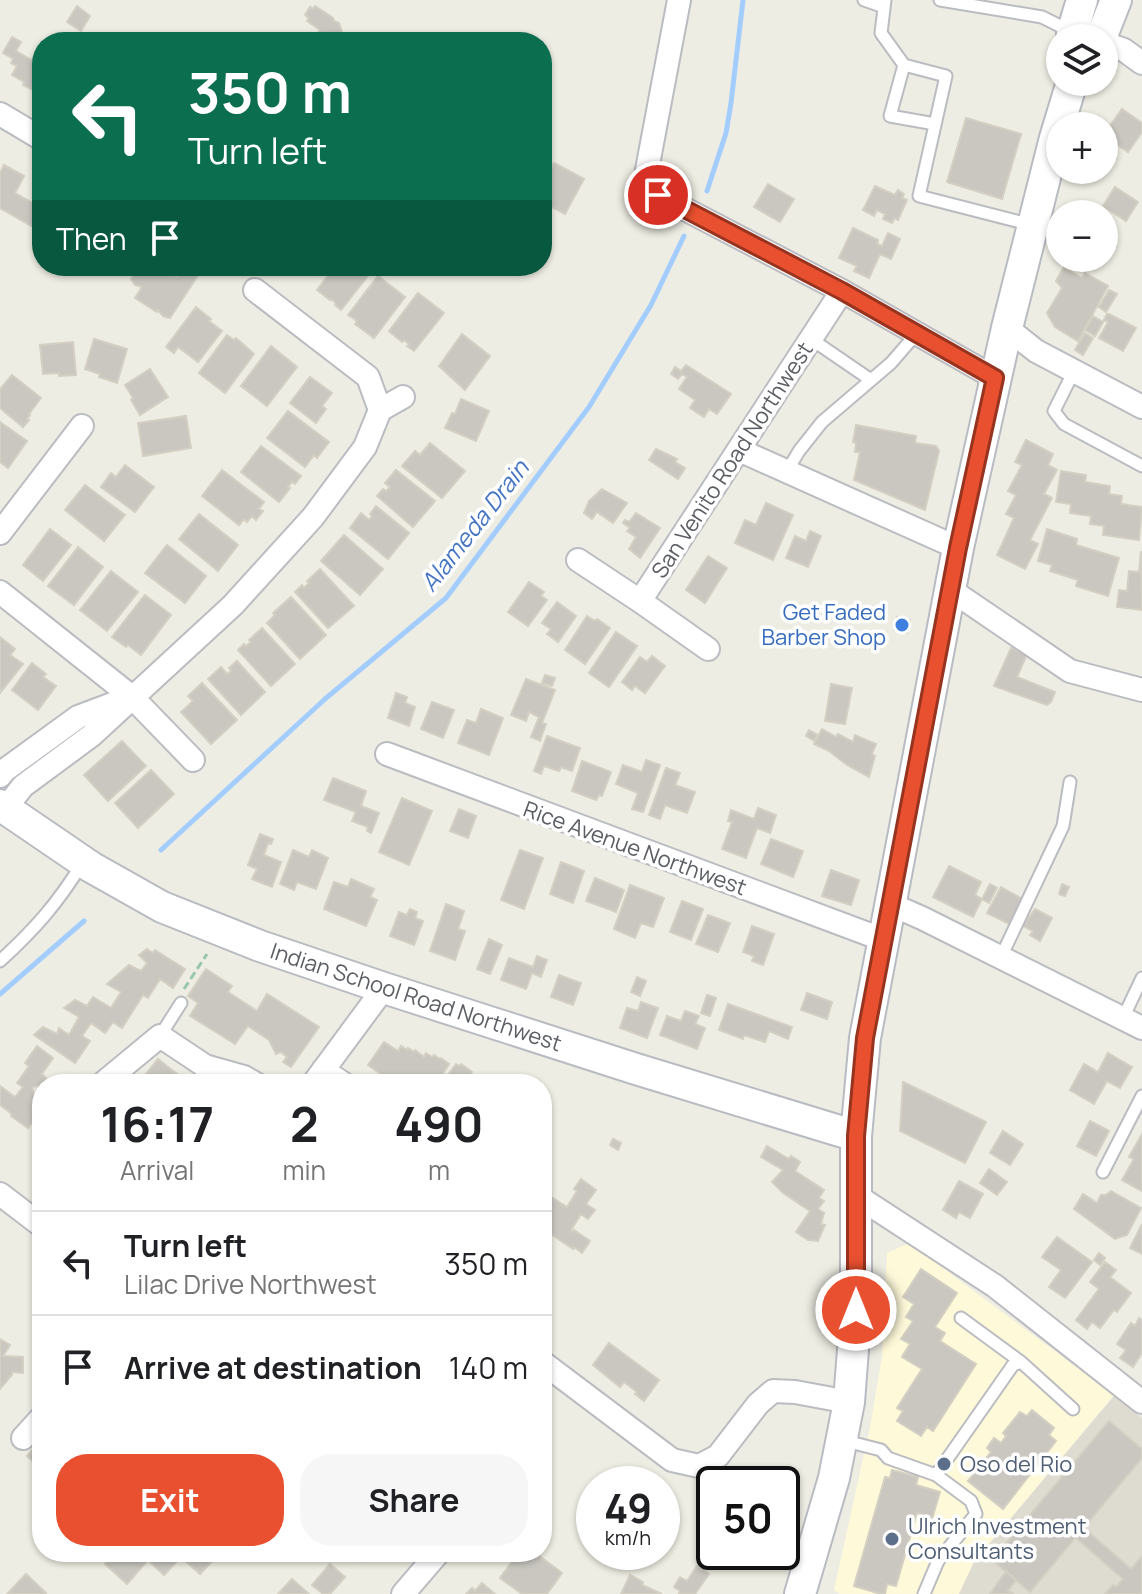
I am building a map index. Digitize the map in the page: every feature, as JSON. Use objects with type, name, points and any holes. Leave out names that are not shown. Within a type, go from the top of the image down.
[{"type":"main road","points":[[1082,0],[1083,24]]},
{"type":"main road","points":[[1095,24],[1116,0]]},
{"type":"main road","points":[[800,1594],[834,1478],[849,1402],[856,1310],[856,1136],[865,1038],[958,548],[1007,328],[1068,96]]},
{"type":"main road","name":"Indian School Road Northwest","points":[[2,807],[87,864],[162,907],[260,946],[636,1069],[856,1136]]},
{"type":"street","points":[[679,0],[646,175],[658,195],[842,291],[995,378]]},
{"type":"street","points":[[1118,48],[1142,63]]},
{"type":"street","points":[[0,114],[32,133]]},
{"type":"street","points":[[255,290],[368,377],[380,410]]},
{"type":"street","name":"San Venito Road Northwest","points":[[708,649],[640,601],[842,291]]},
{"type":"street","points":[[1007,328],[1036,351],[1142,407]]},
{"type":"street","points":[[2,807],[23,786],[92,735],[233,605],[313,517],[365,447],[380,410],[403,397]]},
{"type":"street","points":[[0,533],[82,426]]},
{"type":"street","points":[[739,450],[958,548]]},
{"type":"street","points":[[578,560],[640,601]]},
{"type":"street","points":[[951,590],[1070,671],[1142,690]]},
{"type":"street","points":[[0,592],[132,697],[193,760]]},
{"type":"street","points":[[0,776],[78,717],[132,697]]},
{"type":"street","name":"Rice Avenue Northwest","points":[[387,754],[884,940]]},
{"type":"street","points":[[890,904],[1133,1023]]},
{"type":"street","points":[[320,1074],[384,988]]},
{"type":"street","points":[[114,1074],[160,1036],[205,1066],[233,1074]]},
{"type":"street","points":[[0,1194],[32,1218]]},
{"type":"street","points":[[857,1196],[995,1286],[1142,1402]]},
{"type":"street","points":[[552,1370],[672,1460],[699,1466],[718,1456],[758,1404],[773,1391],[849,1402]]},
{"type":"street","points":[[23,1438],[32,1428]]},
{"type":"street","points":[[403,1594],[430,1562]]},
{"type":"lane","points":[[864,0],[884,4],[881,33],[904,65],[946,76],[919,196],[1033,225]]},
{"type":"lane","points":[[940,0],[1042,17],[1057,24]]},
{"type":"lane","points":[[904,65],[890,116],[935,124]]},
{"type":"lane","points":[[787,471],[822,422],[891,363],[917,333]]},
{"type":"lane","points":[[811,339],[871,380]]},
{"type":"lane","points":[[1074,371],[1054,411],[1064,424],[1142,466]]},
{"type":"lane","points":[[1001,957],[1063,826],[1070,782]]},
{"type":"lane","points":[[0,961],[31,932],[87,864]]},
{"type":"lane","points":[[1133,1023],[1142,978]]},
{"type":"lane","points":[[160,1036],[181,1003]]},
{"type":"lane","points":[[1103,1172],[1142,1096]]},
{"type":"lane","points":[[961,1318],[1021,1362],[1073,1409]]},
{"type":"lane","points":[[936,1475],[1013,1365],[1021,1362]]},
{"type":"lane","points":[[841,1440],[881,1450],[888,1458],[936,1475],[971,1501],[976,1514],[938,1561],[924,1594]]},
{"type":"path","points":[[181,1003],[180,995],[207,954]]},
{"type":"shaded area","name":"Oso del Rio","points":[[909,1243],[1114,1395],[974,1562],[959,1594],[840,1594],[834,1590],[882,1357],[887,1253]]},
{"type":"shaded area","points":[[1115,1395],[1142,1418],[1142,1594],[959,1594],[974,1562]]},
{"type":"building","points":[[77,6],[90,16],[81,31],[67,22]]},
{"type":"building","points":[[315,6],[333,18],[342,32],[319,32],[305,15],[310,7],[313,9]]},
{"type":"building","points":[[12,37],[21,42],[16,51],[32,60],[32,90],[12,75],[17,66],[11,63],[13,59],[3,53]]},
{"type":"building","points":[[1122,109],[1142,123],[1142,132],[1128,152],[1118,145],[1118,115]]},
{"type":"building","points":[[966,118],[1021,134],[1002,199],[947,182]]},
{"type":"building","points":[[554,163],[584,179],[565,214],[552,207]]},
{"type":"building","points":[[4,165],[24,176],[15,193],[32,202],[32,226],[0,208],[0,173]]},
{"type":"building","points":[[768,184],[794,199],[780,222],[754,207]]},
{"type":"building","points":[[875,186],[895,195],[898,190],[904,194],[902,198],[907,200],[898,220],[895,218],[892,223],[883,219],[885,214],[877,210],[874,216],[863,210]]},
{"type":"building","points":[[1115,187],[1138,202],[1126,221],[1118,216],[1118,200],[1107,200]]},
{"type":"building","points":[[853,228],[878,240],[877,244],[882,246],[888,233],[900,239],[891,259],[880,254],[869,278],[854,271],[857,266],[839,258]]},
{"type":"building","points":[[1061,272],[1072,272],[1082,278],[1085,273],[1108,286],[1078,341],[1055,327],[1047,313],[1062,288],[1056,281]]},
{"type":"building","points":[[133,276],[197,276],[170,318],[135,298],[142,287],[135,285],[131,279]]},
{"type":"building","points":[[328,276],[368,276],[341,310],[317,290]]},
{"type":"building","points":[[378,276],[405,297],[374,338],[348,315]]},
{"type":"building","points":[[1109,290],[1117,294],[1106,312],[1099,307]]},
{"type":"building","points":[[418,293],[444,313],[414,351],[389,331]]},
{"type":"building","points":[[196,307],[222,331],[198,362],[178,347],[174,353],[166,347]]},
{"type":"building","points":[[1107,314],[1136,328],[1123,351],[1099,338],[1108,322],[1104,320]]},
{"type":"building","points":[[1093,316],[1103,322],[1095,336],[1085,330]]},
{"type":"building","points":[[1085,333],[1093,338],[1083,355],[1075,350]]},
{"type":"building","points":[[462,334],[490,356],[465,390],[439,366]]},
{"type":"building","points":[[227,335],[234,340],[236,338],[254,354],[225,393],[199,373]]},
{"type":"building","points":[[94,339],[127,349],[117,383],[85,369]]},
{"type":"building","points":[[73,342],[76,375],[43,374],[40,345]]},
{"type":"building","points":[[271,346],[297,367],[267,406],[241,386]]},
{"type":"building","points":[[686,365],[731,394],[717,414],[709,409],[704,417],[690,408],[695,400],[679,389],[687,377],[682,374],[678,379],[671,374],[675,367],[681,371]]},
{"type":"building","points":[[150,369],[168,397],[140,415],[125,385]]},
{"type":"building","points":[[12,375],[41,398],[23,427],[0,408],[0,389]]},
{"type":"building","points":[[310,377],[332,393],[322,406],[326,409],[316,423],[290,403]]},
{"type":"building","points":[[461,399],[489,411],[476,441],[445,428]]},
{"type":"building","points":[[288,411],[329,442],[317,458],[314,455],[305,467],[267,438]]},
{"type":"building","points":[[186,416],[191,448],[143,456],[138,423]]},
{"type":"building","points":[[0,422],[27,441],[8,468],[0,462]]},
{"type":"building","points":[[856,425],[916,436],[915,443],[936,446],[939,451],[925,510],[854,480],[860,452],[855,452],[856,443],[853,442]]},
{"type":"building","points":[[1026,440],[1053,454],[1048,465],[1057,470],[1044,494],[1052,498],[1030,540],[1038,544],[1025,569],[997,555],[1014,518],[1006,514],[1016,495],[1008,491],[1022,465],[1015,462]]},
{"type":"building","points":[[430,443],[465,471],[442,498],[402,466],[415,451],[420,455]]},
{"type":"building","points":[[261,446],[301,476],[295,484],[292,482],[279,502],[241,472]]},
{"type":"building","points":[[656,449],[677,459],[675,462],[685,468],[678,479],[649,460]]},
{"type":"building","points":[[125,465],[154,487],[135,512],[101,487],[111,473],[116,477]]},
{"type":"building","points":[[222,470],[264,502],[259,509],[263,511],[256,520],[252,516],[239,525],[202,496]]},
{"type":"building","points":[[396,470],[435,501],[413,527],[377,496],[390,487],[385,483]]},
{"type":"building","points":[[1061,471],[1086,475],[1085,482],[1110,486],[1109,494],[1122,496],[1121,504],[1142,507],[1139,540],[1103,535],[1104,526],[1090,524],[1091,516],[1070,513],[1071,504],[1056,502]]},
{"type":"building","points":[[85,485],[125,515],[104,541],[65,510]]},
{"type":"building","points":[[602,489],[627,503],[613,523],[597,512],[592,519],[584,513],[589,501]]},
{"type":"building","points":[[766,503],[793,515],[773,560],[735,543],[745,520],[756,525]]},
{"type":"building","points":[[376,506],[409,533],[388,559],[350,528],[361,513],[369,520]]},
{"type":"building","points":[[636,513],[660,528],[640,558],[629,549],[636,537],[627,531],[630,528],[623,523],[625,520],[629,522]]},
{"type":"building","points":[[199,514],[238,545],[218,571],[179,539]]},
{"type":"building","points":[[50,529],[71,545],[43,581],[23,565]]},
{"type":"building","points":[[1047,529],[1077,539],[1076,545],[1119,558],[1108,596],[1076,586],[1078,580],[1050,571],[1052,565],[1038,561]]},
{"type":"building","points":[[810,531],[821,536],[808,567],[786,558],[795,536],[806,541]]},
{"type":"building","points":[[344,535],[383,569],[360,595],[321,561]]},
{"type":"building","points":[[167,545],[206,576],[185,603],[145,573]]},
{"type":"building","points":[[78,547],[103,567],[74,605],[48,586]]},
{"type":"building","points":[[1141,551],[1142,610],[1117,607],[1119,590],[1127,591],[1129,571],[1139,572]]},
{"type":"building","points":[[708,556],[727,568],[705,603],[686,590]]},
{"type":"building","points":[[320,569],[354,606],[328,628],[295,592],[302,585],[304,588]]},
{"type":"building","points":[[111,571],[138,592],[107,631],[80,610]]},
{"type":"building","points":[[529,582],[544,592],[541,596],[547,600],[528,626],[508,612]]},
{"type":"building","points":[[145,595],[171,615],[141,655],[112,637]]},
{"type":"building","points":[[291,597],[326,635],[300,659],[267,623]]},
{"type":"building","points":[[557,602],[576,616],[558,642],[547,634],[551,629],[542,623]]},
{"type":"building","points":[[587,616],[610,628],[585,664],[565,650]]},
{"type":"building","name":"Get Faded Barber Shop","points":[[897,617],[910,620],[907,633],[894,630]]},
{"type":"building","points":[[262,628],[295,664],[271,686],[238,650],[251,642],[249,640]]},
{"type":"building","points":[[616,632],[637,646],[609,687],[589,673]]},
{"type":"building","points":[[0,637],[15,649],[10,655],[23,664],[0,693]]},
{"type":"building","points":[[1011,648],[1027,654],[1017,677],[1055,692],[1047,705],[994,686]]},
{"type":"building","points":[[652,656],[665,666],[645,693],[635,686],[632,690],[622,682],[640,657],[647,662]]},
{"type":"building","points":[[237,661],[265,692],[241,715],[208,679],[221,667],[227,674]]},
{"type":"building","points":[[32,663],[46,674],[43,677],[56,686],[38,710],[12,690]]},
{"type":"building","points":[[545,675],[555,678],[552,686],[542,683]]},
{"type":"building","points":[[526,679],[555,690],[542,723],[546,724],[540,741],[531,737],[539,717],[529,712],[526,721],[511,715]]},
{"type":"building","points":[[202,683],[237,720],[211,744],[181,712],[193,701],[188,696]]},
{"type":"building","points":[[831,684],[852,688],[845,724],[825,721]]},
{"type":"building","points":[[396,693],[407,697],[405,703],[415,707],[409,726],[388,718]]},
{"type":"building","points":[[432,702],[454,710],[443,738],[421,729]]},
{"type":"building","points":[[481,709],[503,718],[489,755],[458,743],[467,720],[476,723]]},
{"type":"building","points":[[822,729],[853,742],[855,735],[876,744],[869,777],[814,744]]},
{"type":"building","points":[[809,730],[818,735],[814,741],[806,736]]},
{"type":"building","points":[[547,736],[580,748],[572,771],[544,766],[541,774],[534,771]]},
{"type":"building","points":[[122,741],[146,766],[108,801],[84,775]]},
{"type":"building","points":[[646,760],[660,765],[643,812],[632,809],[638,793],[616,784],[623,765],[642,772]]},
{"type":"building","points":[[582,761],[611,772],[602,796],[599,795],[596,800],[572,791]]},
{"type":"building","points":[[666,768],[680,773],[675,785],[695,792],[687,813],[665,805],[660,819],[649,815]]},
{"type":"building","points":[[151,770],[174,794],[138,828],[115,803]]},
{"type":"building","points":[[333,778],[366,791],[361,806],[379,813],[371,833],[367,831],[368,827],[352,821],[356,812],[324,800]]},
{"type":"building","points":[[402,798],[432,811],[409,865],[379,852]]},
{"type":"building","points":[[758,808],[776,815],[770,833],[757,828],[746,858],[722,849],[732,822],[728,821],[731,810],[754,819]]},
{"type":"building","points":[[459,809],[476,816],[468,838],[450,831]]},
{"type":"building","points":[[260,834],[273,839],[264,855],[281,862],[272,887],[252,879],[257,869],[248,865]]},
{"type":"building","points":[[771,839],[803,851],[793,877],[761,864]]},
{"type":"building","points":[[293,850],[309,857],[312,850],[328,858],[316,889],[297,882],[294,890],[280,884]]},
{"type":"building","points":[[520,850],[543,858],[524,909],[501,900]]},
{"type":"building","points":[[561,862],[584,871],[573,903],[550,894]]},
{"type":"building","points":[[949,866],[981,882],[975,895],[982,899],[973,917],[933,897]]},
{"type":"building","points":[[831,870],[859,880],[851,905],[822,896]]},
{"type":"building","points":[[595,878],[624,890],[616,912],[586,901]]},
{"type":"building","points":[[351,879],[374,889],[370,897],[377,900],[366,926],[324,909],[334,882],[348,887]]},
{"type":"building","points":[[990,884],[997,888],[989,903],[982,899]]},
{"type":"building","points":[[1062,884],[1069,887],[1065,896],[1059,894]]},
{"type":"building","points":[[630,885],[664,898],[653,927],[641,923],[635,938],[614,929]]},
{"type":"building","points":[[1001,887],[1024,900],[1011,925],[987,913]]},
{"type":"building","points":[[682,901],[703,909],[691,940],[670,932]]},
{"type":"building","points":[[446,904],[464,911],[458,929],[465,931],[455,960],[430,951]]},
{"type":"building","points":[[410,909],[417,912],[415,918],[423,921],[414,945],[390,936],[399,912],[407,915]]},
{"type":"building","points":[[1035,909],[1052,918],[1040,941],[1030,935],[1033,931],[1023,926]]},
{"type":"building","points":[[708,915],[730,923],[718,952],[696,944]]},
{"type":"building","points":[[752,926],[774,934],[763,965],[752,961],[754,956],[743,952]]},
{"type":"building","points":[[489,939],[502,945],[490,974],[477,969]]},
{"type":"building","points":[[147,949],[153,953],[155,950],[185,969],[173,988],[160,979],[148,998],[143,995],[122,1028],[113,1022],[105,1033],[91,1023],[82,1036],[90,1041],[75,1063],[34,1035],[43,1027],[57,1034],[59,1028],[69,1035],[79,1017],[64,1008],[75,1000],[87,1006],[93,997],[111,1008],[121,992],[107,984],[129,965],[141,971],[147,963],[139,955]]},
{"type":"building","points":[[537,956],[547,960],[541,977],[532,973],[526,989],[501,980],[509,958],[533,967]]},
{"type":"building","points":[[206,969],[232,986],[228,992],[257,1011],[267,994],[319,1027],[291,1067],[283,1062],[287,1057],[281,1052],[276,1054],[269,1040],[248,1026],[235,1044],[190,1016],[198,1003],[188,996]]},
{"type":"building","points":[[559,975],[581,983],[573,1005],[551,997]]},
{"type":"building","points":[[637,977],[646,981],[640,996],[631,992]]},
{"type":"building","points":[[807,993],[832,1002],[827,1019],[801,1010]]},
{"type":"building","points":[[707,995],[716,998],[710,1016],[701,1013]]},
{"type":"building","points":[[641,1002],[658,1008],[647,1038],[620,1028],[627,1008],[638,1011]]},
{"type":"building","points":[[728,1004],[792,1027],[788,1039],[769,1031],[765,1042],[744,1035],[743,1039],[719,1030]]},
{"type":"building","points":[[685,1011],[699,1016],[695,1024],[705,1028],[697,1049],[660,1035],[667,1016],[681,1021]]},
{"type":"building","points":[[384,1042],[398,1051],[401,1046],[415,1050],[424,1057],[426,1053],[432,1057],[434,1055],[449,1064],[443,1074],[381,1074],[368,1065]]},
{"type":"building","points":[[37,1046],[53,1058],[42,1074],[32,1074],[32,1122],[28,1128],[0,1105],[0,1086],[15,1097],[23,1087],[17,1083],[29,1066],[25,1063]]},
{"type":"building","points":[[1108,1053],[1132,1067],[1120,1088],[1107,1081],[1094,1104],[1070,1090],[1084,1064],[1098,1072]]},
{"type":"building","points":[[158,1059],[177,1074],[146,1074]]},
{"type":"building","points":[[456,1064],[472,1072],[471,1074],[448,1074]]},
{"type":"building","points":[[903,1082],[986,1122],[965,1163],[900,1131]]},
{"type":"building","points":[[1090,1121],[1109,1131],[1096,1156],[1077,1146]]},
{"type":"building","points":[[1003,1131],[1023,1144],[1010,1165],[990,1153]]},
{"type":"building","points":[[1142,1134],[1142,1191],[1122,1180],[1134,1159],[1129,1157]]},
{"type":"building","points":[[613,1139],[621,1143],[618,1150],[610,1145]]},
{"type":"building","points":[[767,1146],[800,1162],[795,1171],[824,1190],[819,1198],[824,1201],[818,1209],[824,1213],[821,1224],[825,1225],[818,1241],[808,1240],[796,1232],[810,1211],[772,1182],[783,1170],[761,1157]]},
{"type":"building","points":[[989,1169],[1007,1182],[997,1195],[980,1183]]},
{"type":"building","points":[[581,1179],[596,1190],[586,1204],[595,1210],[588,1219],[581,1214],[571,1230],[590,1241],[582,1253],[552,1235],[552,1197],[567,1207],[577,1191],[574,1189]]},
{"type":"building","points":[[959,1181],[983,1194],[970,1218],[959,1212],[956,1218],[943,1210]]},
{"type":"building","points":[[1111,1191],[1141,1208],[1127,1235],[1115,1239],[1074,1209],[1083,1194],[1097,1203],[1101,1195]]},
{"type":"building","points":[[1142,1224],[1142,1254],[1130,1248]]},
{"type":"building","points":[[1057,1237],[1092,1262],[1065,1298],[1049,1287],[1061,1270],[1042,1257]]},
{"type":"building","points":[[1099,1253],[1105,1258],[1100,1265],[1094,1260]]},
{"type":"building","points":[[1105,1262],[1116,1270],[1110,1277],[1131,1293],[1100,1328],[1092,1322],[1087,1329],[1076,1320],[1099,1289],[1090,1282]]},
{"type":"building","points":[[921,1269],[957,1293],[935,1327],[945,1333],[940,1341],[976,1364],[933,1431],[927,1427],[921,1436],[897,1421],[903,1411],[897,1408],[922,1369],[902,1357],[910,1344],[901,1339],[913,1321],[906,1317],[914,1304],[903,1297]]},
{"type":"building","points":[[1139,1318],[1142,1320],[1142,1353],[1133,1367],[1120,1358],[1126,1350],[1117,1344],[1131,1323],[1135,1326]]},
{"type":"building","points":[[0,1339],[10,1345],[3,1356],[23,1357],[23,1373],[12,1372],[0,1389]]},
{"type":"building","points":[[609,1343],[659,1380],[644,1401],[624,1382],[620,1387],[593,1365]]},
{"type":"building","points":[[1032,1410],[1054,1428],[1049,1435],[1056,1441],[1003,1509],[968,1481],[991,1452],[987,1448],[994,1438],[1001,1443],[1006,1436],[1003,1433],[1020,1412],[1027,1416]]},
{"type":"building","points":[[1109,1421],[1142,1449],[1142,1458],[1030,1592],[992,1560]]},
{"type":"building","points":[[892,1470],[918,1477],[916,1485],[940,1492],[932,1519],[917,1513],[896,1586],[887,1584],[885,1594],[881,1594],[854,1586],[885,1477],[890,1478]]},
{"type":"building","points":[[1084,1528],[1131,1569],[1142,1556],[1142,1594],[1105,1594],[1123,1579],[1076,1538]]},
{"type":"building","points":[[107,1562],[146,1562],[127,1584],[105,1564]]},
{"type":"building","points":[[150,1562],[176,1562],[164,1575]]},
{"type":"building","points":[[187,1562],[211,1562],[200,1574]]},
{"type":"building","points":[[512,1562],[547,1562],[562,1573],[547,1594],[522,1594],[500,1578]]},
{"type":"building","points":[[330,1564],[345,1577],[330,1594],[323,1594],[312,1585]]},
{"type":"building","points":[[696,1568],[709,1574],[695,1594],[681,1594],[674,1587],[680,1577],[687,1581]]},
{"type":"building","points":[[1006,1571],[1016,1580],[1008,1591],[1014,1594],[990,1594]]},
{"type":"building","points":[[26,1574],[46,1593],[7,1594]]},
{"type":"building","points":[[630,1575],[643,1582],[642,1585],[662,1594],[621,1594]]},
{"type":"building","points":[[292,1579],[309,1594],[278,1594]]},
{"type":"building","points":[[482,1583],[495,1594],[466,1594],[472,1588],[475,1591]]},
{"type":"waterway","name":"Alameda Drain","points":[[707,191],[726,133],[743,0]]},
{"type":"waterway","name":"Alameda Drain","points":[[161,850],[325,699],[446,598],[589,407],[651,305],[684,236]]},
{"type":"waterway","name":"Alameda Drain","points":[[0,994],[84,921]]},
{"type":"place","name":"Get Faded Barber Shop","points":[[902,625]]},
{"type":"place","name":"Oso del Rio","points":[[944,1464]]},
{"type":"place","name":"Ulrich Investment Consultants","points":[[892,1539]]},
{"type":"route","points":[[658,195],[842,291],[995,378],[958,548],[865,1038],[856,1136],[856,1310]]}]
